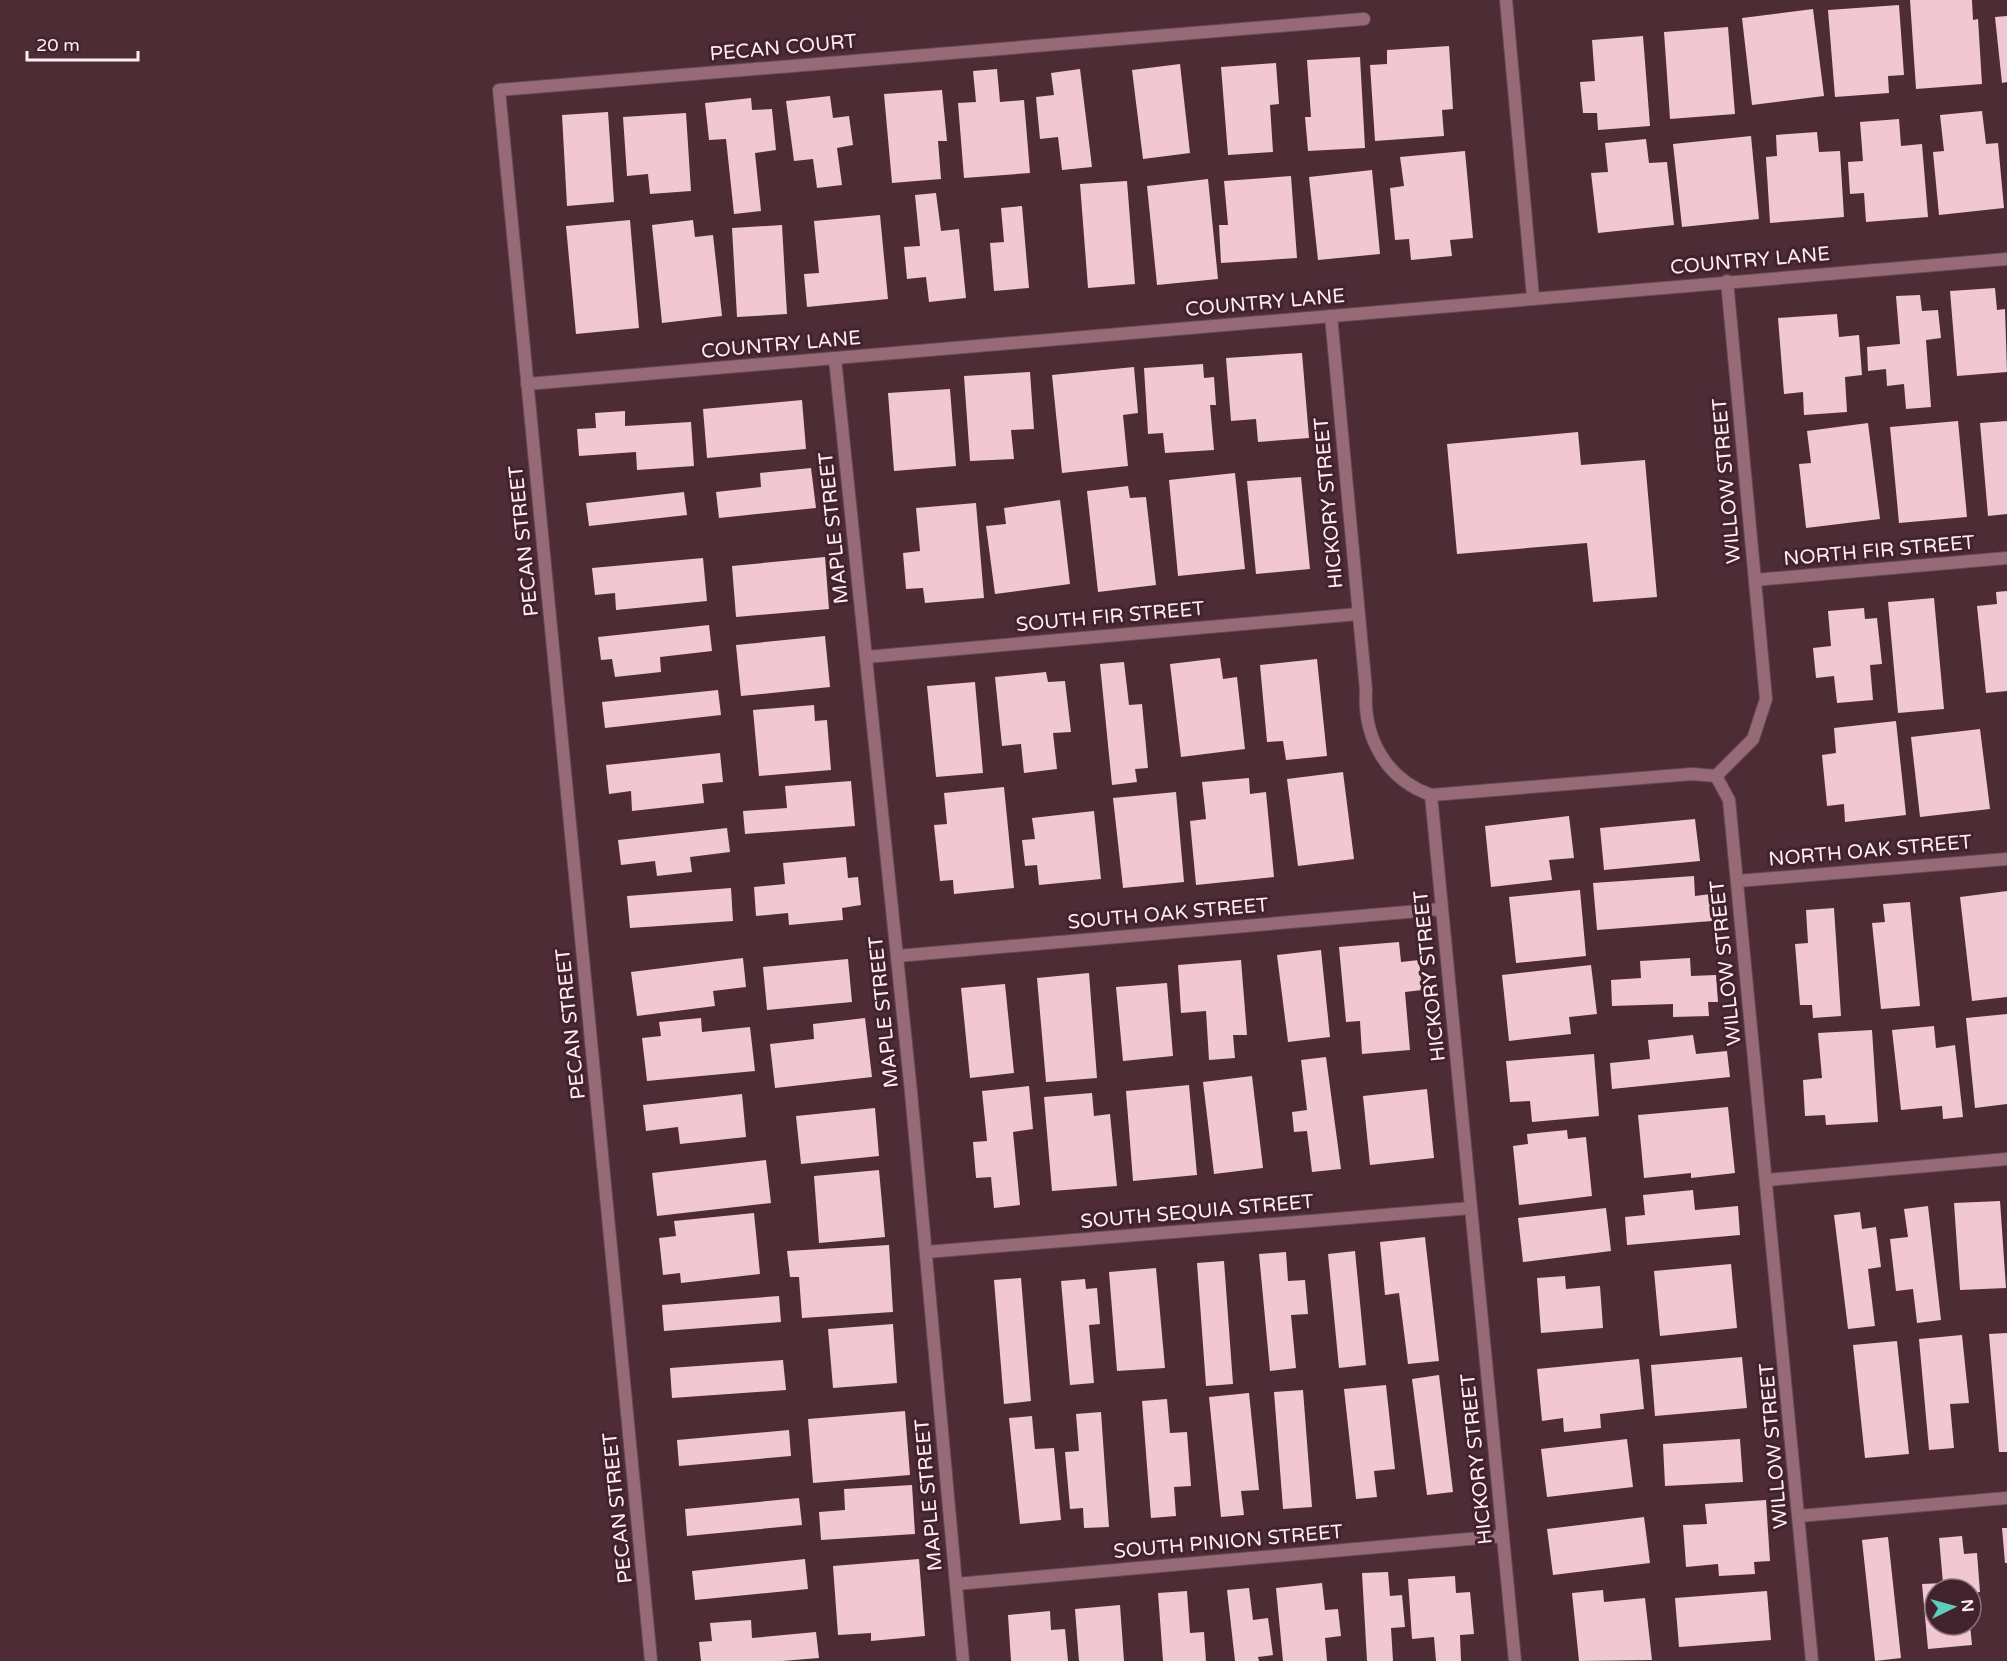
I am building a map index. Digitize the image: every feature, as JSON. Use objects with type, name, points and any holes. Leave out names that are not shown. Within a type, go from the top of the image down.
[{"type":"street","points":[[1506,0],[1533,297]]},
{"type":"street","name":"PECAN COURT","points":[[527,384],[499,90],[1364,19]]},
{"type":"street","name":"COUNTRY LANE","points":[[527,384],[1533,297],[2007,259]]},
{"type":"street","name":"WILLOW STREET","points":[[1726,281],[1766,699],[1753,740],[1716,776],[1730,800],[1812,1661]]},
{"type":"street","name":"HICKORY STREET","points":[[1330,316],[1366,690],[1364,710],[1373,744],[1393,772],[1420,791],[1431,795],[1515,1661]]},
{"type":"street","name":"MAPLE STREET","points":[[836,359],[926,1252],[963,1661]]},
{"type":"street","name":"PECAN STREET","points":[[527,384],[651,1661]]},
{"type":"street","name":"NORTH FIR STREET","points":[[1755,580],[2007,558]]},
{"type":"street","name":"SOUTH FIR STREET","points":[[866,657],[1359,614]]},
{"type":"street","points":[[1431,795],[1692,774],[1716,776]]},
{"type":"street","name":"NORTH OAK STREET","points":[[1737,881],[2007,859]]},
{"type":"street","name":"SOUTH OAK STREET","points":[[897,956],[1442,909]]},
{"type":"street","points":[[1767,1180],[2007,1159]]},
{"type":"street","name":"SOUTH SEQUIA STREET","points":[[926,1252],[1471,1208]]},
{"type":"street","points":[[1799,1516],[2007,1498]]},
{"type":"street","name":"SOUTH PINION STREET","points":[[956,1584],[1503,1536]]},
{"type":"building","points":[[1910,0],[1972,0],[1973,20],[1978,19],[1982,84],[1916,89]]},
{"type":"building","points":[[1899,5],[1904,75],[1888,76],[1889,93],[1835,97],[1828,10]]},
{"type":"building","points":[[1813,9],[1824,96],[1752,105],[1742,18]]},
{"type":"building","points":[[2007,16],[2007,82],[2002,83],[1995,17]]},
{"type":"building","points":[[1728,27],[1735,114],[1670,119],[1664,32]]},
{"type":"building","points":[[1643,36],[1650,126],[1598,130],[1597,113],[1583,113],[1580,82],[1595,81],[1592,40]]},
{"type":"building","points":[[1449,46],[1453,109],[1442,110],[1444,136],[1375,141],[1370,65],[1387,64],[1387,50]]},
{"type":"building","points":[[1360,57],[1365,148],[1308,151],[1305,117],[1311,117],[1307,60]]},
{"type":"building","points":[[1276,63],[1279,104],[1270,105],[1273,152],[1228,155],[1221,67]]},
{"type":"building","points":[[1180,64],[1190,153],[1143,159],[1132,70]]},
{"type":"building","points":[[997,69],[1000,102],[1024,100],[1030,173],[964,178],[958,103],[976,102],[973,71]]},
{"type":"building","points":[[1080,69],[1092,167],[1062,170],[1058,137],[1040,139],[1036,97],[1054,95],[1051,73]]},
{"type":"building","points":[[942,90],[947,141],[938,141],[941,179],[892,183],[884,94]]},
{"type":"building","points":[[830,96],[833,118],[849,116],[853,145],[837,148],[842,185],[817,188],[813,159],[794,161],[786,101]]},
{"type":"building","points":[[751,98],[752,110],[772,109],[776,150],[755,153],[761,211],[734,214],[726,139],[709,140],[705,103]]},
{"type":"building","points":[[1982,111],[1986,144],[1998,143],[2004,208],[1939,215],[1933,152],[1944,151],[1940,115]]},
{"type":"building","points":[[608,112],[614,202],[567,206],[562,115]]},
{"type":"building","points":[[686,113],[691,191],[650,194],[648,174],[627,176],[623,117]]},
{"type":"building","points":[[1899,119],[1901,146],[1922,144],[1928,217],[1866,222],[1864,193],[1850,194],[1848,162],[1863,161],[1860,122]]},
{"type":"building","points":[[1817,132],[1819,152],[1840,151],[1844,217],[1770,223],[1766,157],[1777,156],[1776,135]]},
{"type":"building","points":[[1751,136],[1759,219],[1682,227],[1673,144]]},
{"type":"building","points":[[1646,139],[1649,163],[1667,162],[1674,225],[1598,233],[1591,173],[1608,172],[1605,143]]},
{"type":"building","points":[[1465,151],[1473,238],[1450,240],[1452,256],[1411,260],[1409,239],[1395,240],[1390,188],[1404,186],[1400,157]]},
{"type":"building","points":[[1372,170],[1380,254],[1318,260],[1309,177]]},
{"type":"building","points":[[1291,176],[1297,258],[1221,263],[1219,225],[1228,225],[1224,181]]},
{"type":"building","points":[[1208,179],[1218,279],[1157,285],[1147,186]]},
{"type":"building","points":[[1127,181],[1135,284],[1088,288],[1080,184]]},
{"type":"building","points":[[936,193],[941,231],[959,229],[966,298],[929,302],[926,277],[907,279],[904,247],[920,246],[915,195]]},
{"type":"building","points":[[1022,206],[1029,288],[994,291],[990,243],[1004,242],[1001,208]]},
{"type":"building","points":[[880,215],[888,299],[807,307],[804,274],[819,273],[814,221]]},
{"type":"building","points":[[630,220],[639,328],[576,334],[566,226]]},
{"type":"building","points":[[693,220],[695,237],[713,235],[722,316],[662,323],[652,225]]},
{"type":"building","points":[[782,225],[787,314],[737,317],[732,228]]},
{"type":"building","points":[[1995,288],[1997,310],[2005,309],[2007,372],[1957,376],[1950,291]]},
{"type":"building","points":[[1920,295],[1922,311],[1938,310],[1941,338],[1926,340],[1931,407],[1906,409],[1904,384],[1887,386],[1886,369],[1868,371],[1867,347],[1900,344],[1896,296]]},
{"type":"building","points":[[1837,314],[1839,337],[1859,335],[1862,375],[1845,377],[1847,412],[1804,415],[1803,392],[1784,394],[1778,318]]},
{"type":"building","points":[[1302,353],[1309,438],[1258,442],[1256,419],[1231,421],[1226,358]]},
{"type":"building","points":[[1203,364],[1204,378],[1214,377],[1216,405],[1210,405],[1214,450],[1165,453],[1163,433],[1148,434],[1144,368]]},
{"type":"building","points":[[1134,367],[1138,413],[1123,415],[1128,466],[1062,473],[1052,375]]},
{"type":"building","points":[[1030,372],[1034,429],[1011,430],[1014,459],[970,461],[964,376]]},
{"type":"building","points":[[950,389],[956,466],[894,471],[888,393]]},
{"type":"building","points":[[802,400],[806,449],[707,458],[703,409]]},
{"type":"building","points":[[625,411],[625,426],[691,422],[694,466],[637,470],[636,452],[579,456],[577,429],[596,428],[595,413]]},
{"type":"building","points":[[1958,421],[1967,517],[1899,523],[1890,427]]},
{"type":"building","points":[[2007,421],[2007,514],[1988,516],[1980,423]]},
{"type":"building","points":[[1868,423],[1880,519],[1806,528],[1799,464],[1811,463],[1807,431]]},
{"type":"building","points":[[1578,432],[1581,465],[1645,460],[1657,597],[1593,602],[1587,543],[1457,554],[1447,444]]},
{"type":"building","points":[[811,468],[816,508],[719,518],[716,492],[761,487],[760,473]]},
{"type":"building","points":[[1235,473],[1245,569],[1178,576],[1169,480]]},
{"type":"building","points":[[1301,477],[1310,569],[1256,574],[1247,481]]},
{"type":"building","points":[[1128,486],[1130,498],[1146,497],[1156,585],[1098,592],[1087,491]]},
{"type":"building","points":[[684,492],[687,515],[589,526],[586,503]]},
{"type":"building","points":[[1060,500],[1070,584],[995,594],[986,526],[1006,524],[1004,508]]},
{"type":"building","points":[[976,503],[984,598],[925,603],[923,588],[906,589],[903,553],[920,551],[916,508]]},
{"type":"building","points":[[825,557],[829,609],[736,617],[732,566]]},
{"type":"building","points":[[703,558],[707,601],[616,610],[615,593],[595,595],[592,568]]},
{"type":"building","points":[[2007,591],[2007,691],[1986,693],[1977,606],[1997,604],[1996,592]]},
{"type":"building","points":[[1934,598],[1944,709],[1898,713],[1888,602]]},
{"type":"building","points":[[1864,608],[1865,619],[1877,618],[1882,664],[1870,665],[1873,700],[1837,703],[1834,676],[1816,678],[1813,648],[1831,646],[1828,611]]},
{"type":"building","points":[[709,625],[712,651],[660,657],[661,672],[615,677],[612,659],[601,660],[598,637]]},
{"type":"building","points":[[825,636],[830,687],[741,696],[736,645]]},
{"type":"building","points":[[1220,658],[1223,679],[1237,677],[1245,749],[1181,757],[1170,664]]},
{"type":"building","points":[[1317,659],[1327,756],[1286,760],[1283,741],[1267,742],[1260,665]]},
{"type":"building","points":[[1124,662],[1129,705],[1142,704],[1148,768],[1135,769],[1137,782],[1112,785],[1100,664]]},
{"type":"building","points":[[1046,672],[1048,682],[1065,681],[1071,732],[1053,733],[1057,769],[1024,773],[1021,744],[1002,746],[995,677]]},
{"type":"building","points":[[975,682],[983,773],[936,777],[927,686]]},
{"type":"building","points":[[718,690],[721,715],[605,728],[602,702]]},
{"type":"building","points":[[814,705],[815,721],[827,720],[831,770],[759,776],[753,710]]},
{"type":"building","points":[[1896,721],[1906,815],[1845,822],[1844,804],[1827,806],[1822,755],[1836,753],[1834,728]]},
{"type":"building","points":[[1980,729],[1990,809],[1920,817],[1911,737]]},
{"type":"building","points":[[720,753],[723,782],[702,784],[704,803],[632,811],[631,791],[609,794],[606,765]]},
{"type":"building","points":[[1343,772],[1354,859],[1298,866],[1287,779]]},
{"type":"building","points":[[1249,778],[1250,794],[1266,792],[1274,877],[1196,885],[1190,821],[1206,819],[1202,782]]},
{"type":"building","points":[[851,781],[855,826],[745,834],[743,811],[787,808],[785,786]]},
{"type":"building","points":[[1004,787],[1014,888],[954,894],[953,880],[940,881],[934,825],[947,824],[944,793]]},
{"type":"building","points":[[1176,792],[1184,882],[1123,888],[1113,798]]},
{"type":"building","points":[[1094,811],[1101,879],[1039,885],[1037,865],[1025,866],[1022,840],[1035,839],[1032,818]]},
{"type":"building","points":[[1569,816],[1574,858],[1549,860],[1552,880],[1491,887],[1485,826]]},
{"type":"building","points":[[1695,819],[1700,861],[1604,870],[1600,828]]},
{"type":"building","points":[[727,828],[730,852],[690,857],[692,872],[657,876],[655,861],[621,865],[618,840]]},
{"type":"building","points":[[846,857],[848,878],[858,877],[861,905],[842,908],[843,920],[789,925],[788,913],[756,916],[754,887],[785,884],[783,863]]},
{"type":"building","points":[[1694,876],[1695,896],[1711,894],[1712,921],[1597,930],[1593,883]]},
{"type":"building","points":[[731,888],[733,921],[630,928],[627,896]]},
{"type":"building","points":[[1580,890],[1586,956],[1516,963],[1509,897]]},
{"type":"building","points":[[2007,891],[2007,997],[1972,1001],[1960,897]]},
{"type":"building","points":[[1910,902],[1920,1006],[1881,1009],[1872,923],[1885,922],[1883,904]]},
{"type":"building","points":[[1834,908],[1841,1016],[1813,1018],[1812,1005],[1800,1005],[1795,944],[1808,943],[1806,910]]},
{"type":"building","points":[[1399,942],[1401,962],[1419,960],[1422,990],[1405,992],[1410,1050],[1362,1054],[1360,1021],[1346,1022],[1339,947]]},
{"type":"building","points":[[1321,950],[1330,1037],[1288,1042],[1277,955]]},
{"type":"building","points":[[743,958],[746,987],[713,991],[715,1006],[637,1016],[631,972]]},
{"type":"building","points":[[1690,958],[1691,976],[1716,975],[1718,1002],[1708,1002],[1709,1016],[1673,1017],[1673,1004],[1612,1006],[1611,980],[1641,978],[1640,961]]},
{"type":"building","points":[[848,959],[852,1002],[767,1010],[763,967]]},
{"type":"building","points":[[1241,960],[1247,1035],[1233,1035],[1235,1058],[1209,1060],[1206,1011],[1181,1013],[1178,965]]},
{"type":"building","points":[[1591,965],[1597,1014],[1569,1017],[1571,1034],[1509,1041],[1502,975]]},
{"type":"building","points":[[1089,973],[1097,1078],[1046,1082],[1037,978]]},
{"type":"building","points":[[1167,983],[1173,1056],[1123,1061],[1116,987]]},
{"type":"building","points":[[1005,984],[1014,1073],[970,1078],[961,988]]},
{"type":"building","points":[[2007,1014],[2007,1104],[1975,1108],[1966,1018]]},
{"type":"building","points":[[701,1018],[702,1032],[750,1027],[755,1071],[647,1081],[642,1038],[661,1036],[659,1022]]},
{"type":"building","points":[[865,1018],[872,1077],[775,1088],[770,1044],[814,1039],[813,1024]]},
{"type":"building","points":[[1934,1026],[1936,1048],[1955,1045],[1963,1117],[1943,1119],[1942,1106],[1901,1110],[1892,1030]]},
{"type":"building","points":[[1872,1030],[1878,1122],[1826,1125],[1825,1115],[1805,1116],[1803,1080],[1822,1078],[1818,1033]]},
{"type":"building","points":[[1693,1035],[1696,1054],[1727,1051],[1730,1077],[1612,1089],[1610,1063],[1650,1059],[1648,1040]]},
{"type":"building","points":[[1594,1054],[1599,1116],[1532,1122],[1530,1101],[1510,1102],[1506,1061]]},
{"type":"building","points":[[1326,1057],[1341,1169],[1312,1172],[1307,1131],[1294,1132],[1292,1112],[1307,1110],[1301,1060]]},
{"type":"building","points":[[1252,1076],[1263,1168],[1214,1174],[1203,1082]]},
{"type":"building","points":[[1189,1085],[1197,1175],[1133,1181],[1126,1091]]},
{"type":"building","points":[[1029,1086],[1033,1129],[1013,1132],[1020,1205],[994,1208],[991,1177],[976,1178],[973,1142],[987,1141],[982,1091]]},
{"type":"building","points":[[1427,1089],[1434,1158],[1370,1165],[1363,1096]]},
{"type":"building","points":[[1092,1093],[1094,1116],[1110,1114],[1117,1186],[1052,1191],[1044,1097]]},
{"type":"building","points":[[742,1094],[746,1137],[680,1144],[678,1127],[646,1131],[643,1105]]},
{"type":"building","points":[[1728,1107],[1735,1173],[1691,1178],[1691,1173],[1644,1178],[1638,1115]]},
{"type":"building","points":[[875,1108],[879,1156],[801,1164],[796,1116]]},
{"type":"building","points":[[1567,1130],[1568,1139],[1586,1137],[1592,1196],[1519,1205],[1513,1146],[1528,1144],[1527,1134]]},
{"type":"building","points":[[766,1160],[771,1203],[657,1216],[652,1173]]},
{"type":"building","points":[[879,1170],[885,1237],[819,1243],[814,1176]]},
{"type":"building","points":[[1693,1190],[1695,1210],[1738,1206],[1740,1235],[1627,1245],[1625,1217],[1645,1215],[1643,1195]]},
{"type":"building","points":[[2000,1201],[2006,1288],[1960,1290],[1954,1203]]},
{"type":"building","points":[[1928,1206],[1941,1320],[1917,1323],[1913,1289],[1896,1291],[1890,1239],[1908,1237],[1904,1209]]},
{"type":"building","points":[[1606,1208],[1611,1251],[1523,1262],[1518,1218]]},
{"type":"building","points":[[1860,1212],[1862,1229],[1876,1227],[1881,1267],[1868,1269],[1875,1326],[1848,1329],[1834,1215]]},
{"type":"building","points":[[754,1213],[760,1274],[681,1283],[680,1273],[663,1275],[659,1238],[676,1236],[674,1221]]},
{"type":"building","points":[[1425,1237],[1439,1361],[1408,1364],[1399,1293],[1385,1295],[1380,1242]]},
{"type":"building","points":[[889,1245],[893,1312],[802,1318],[799,1277],[790,1277],[787,1251]]},
{"type":"building","points":[[1355,1251],[1366,1365],[1339,1368],[1328,1254]]},
{"type":"building","points":[[1286,1252],[1288,1281],[1305,1280],[1308,1314],[1291,1315],[1296,1368],[1270,1371],[1259,1254]]},
{"type":"building","points":[[1224,1261],[1233,1384],[1206,1386],[1197,1263]]},
{"type":"building","points":[[1731,1264],[1737,1328],[1660,1336],[1654,1271]]},
{"type":"building","points":[[1156,1268],[1165,1368],[1117,1371],[1109,1272]]},
{"type":"building","points":[[1565,1276],[1566,1289],[1600,1286],[1603,1328],[1541,1333],[1537,1278]]},
{"type":"building","points":[[1021,1278],[1031,1401],[1004,1404],[994,1280]]},
{"type":"building","points":[[1085,1279],[1086,1289],[1097,1288],[1100,1324],[1089,1325],[1094,1383],[1070,1385],[1061,1281]]},
{"type":"building","points":[[779,1296],[781,1322],[664,1331],[662,1305]]},
{"type":"building","points":[[893,1324],[897,1383],[833,1388],[828,1329]]},
{"type":"building","points":[[2007,1333],[2007,1452],[1999,1452],[1989,1334]]},
{"type":"building","points":[[1962,1335],[1969,1403],[1950,1404],[1954,1448],[1929,1450],[1919,1339]]},
{"type":"building","points":[[1897,1341],[1909,1454],[1865,1458],[1853,1345]]},
{"type":"building","points":[[1742,1357],[1747,1408],[1655,1416],[1651,1365]]},
{"type":"building","points":[[1639,1359],[1644,1409],[1600,1414],[1601,1428],[1564,1432],[1563,1418],[1542,1421],[1537,1369]]},
{"type":"building","points":[[783,1360],[786,1390],[672,1398],[670,1368]]},
{"type":"building","points":[[1439,1375],[1453,1492],[1427,1495],[1412,1379]]},
{"type":"building","points":[[1386,1385],[1395,1469],[1374,1471],[1377,1497],[1356,1499],[1344,1389]]},
{"type":"building","points":[[1303,1390],[1312,1507],[1283,1509],[1274,1392]]},
{"type":"building","points":[[1249,1393],[1259,1490],[1241,1491],[1244,1515],[1221,1517],[1209,1397]]},
{"type":"building","points":[[1167,1399],[1170,1433],[1187,1432],[1191,1486],[1174,1487],[1176,1516],[1151,1518],[1142,1401]]},
{"type":"building","points":[[905,1411],[910,1475],[813,1483],[808,1419]]},
{"type":"building","points":[[1101,1412],[1109,1527],[1084,1528],[1083,1508],[1070,1509],[1065,1452],[1079,1451],[1076,1414]]},
{"type":"building","points":[[1032,1416],[1035,1449],[1054,1448],[1061,1520],[1020,1524],[1009,1418]]},
{"type":"building","points":[[789,1430],[791,1456],[679,1466],[677,1440]]},
{"type":"building","points":[[1627,1439],[1633,1487],[1547,1497],[1541,1449]]},
{"type":"building","points":[[1740,1439],[1743,1482],[1665,1486],[1663,1444]]},
{"type":"building","points":[[912,1485],[915,1534],[821,1540],[819,1512],[845,1510],[844,1489]]},
{"type":"building","points":[[799,1498],[802,1525],[687,1536],[685,1509]]},
{"type":"building","points":[[1766,1500],[1770,1561],[1754,1562],[1755,1574],[1719,1576],[1718,1564],[1686,1567],[1683,1525],[1707,1524],[1705,1504]]},
{"type":"building","points":[[1644,1517],[1650,1563],[1553,1575],[1547,1529]]},
{"type":"building","points":[[2002,1528],[2007,1528],[2007,1563],[2005,1563]]},
{"type":"building","points":[[1962,1536],[1964,1554],[1977,1553],[1979,1577],[1942,1577],[1939,1538]]},
{"type":"building","points":[[1888,1537],[1901,1658],[1875,1661],[1862,1540]]},
{"type":"building","points":[[805,1559],[808,1589],[695,1600],[692,1571]]},
{"type":"building","points":[[919,1559],[925,1636],[871,1641],[871,1633],[838,1635],[833,1566]]},
{"type":"building","points":[[1388,1572],[1390,1596],[1402,1595],[1405,1627],[1391,1628],[1393,1661],[1367,1661],[1362,1573]]},
{"type":"building","points":[[1455,1576],[1456,1593],[1470,1592],[1474,1634],[1460,1635],[1461,1661],[1436,1661],[1434,1637],[1412,1639],[1408,1579]]},
{"type":"building","points":[[1322,1583],[1325,1610],[1338,1609],[1341,1636],[1325,1638],[1327,1661],[1283,1661],[1276,1588]]},
{"type":"building","points":[[1249,1588],[1253,1620],[1268,1618],[1273,1655],[1258,1657],[1259,1661],[1235,1661],[1227,1590]]},
{"type":"building","points":[[1603,1590],[1604,1602],[1645,1598],[1652,1660],[1579,1661],[1572,1593]]},
{"type":"building","points":[[1187,1591],[1190,1633],[1204,1632],[1206,1661],[1163,1661],[1158,1593]]},
{"type":"building","points":[[1767,1591],[1771,1640],[1679,1647],[1675,1598]]},
{"type":"building","points":[[1120,1605],[1124,1661],[1079,1661],[1075,1609]]},
{"type":"building","points":[[1050,1611],[1051,1630],[1065,1629],[1068,1661],[1011,1661],[1008,1615]]},
{"type":"building","points":[[751,1620],[752,1638],[816,1632],[819,1658],[782,1661],[701,1661],[699,1642],[712,1641],[710,1623]]},
{"type":"building","points":[[1927,1637],[1971,1637],[1972,1645],[1928,1649]]}]
